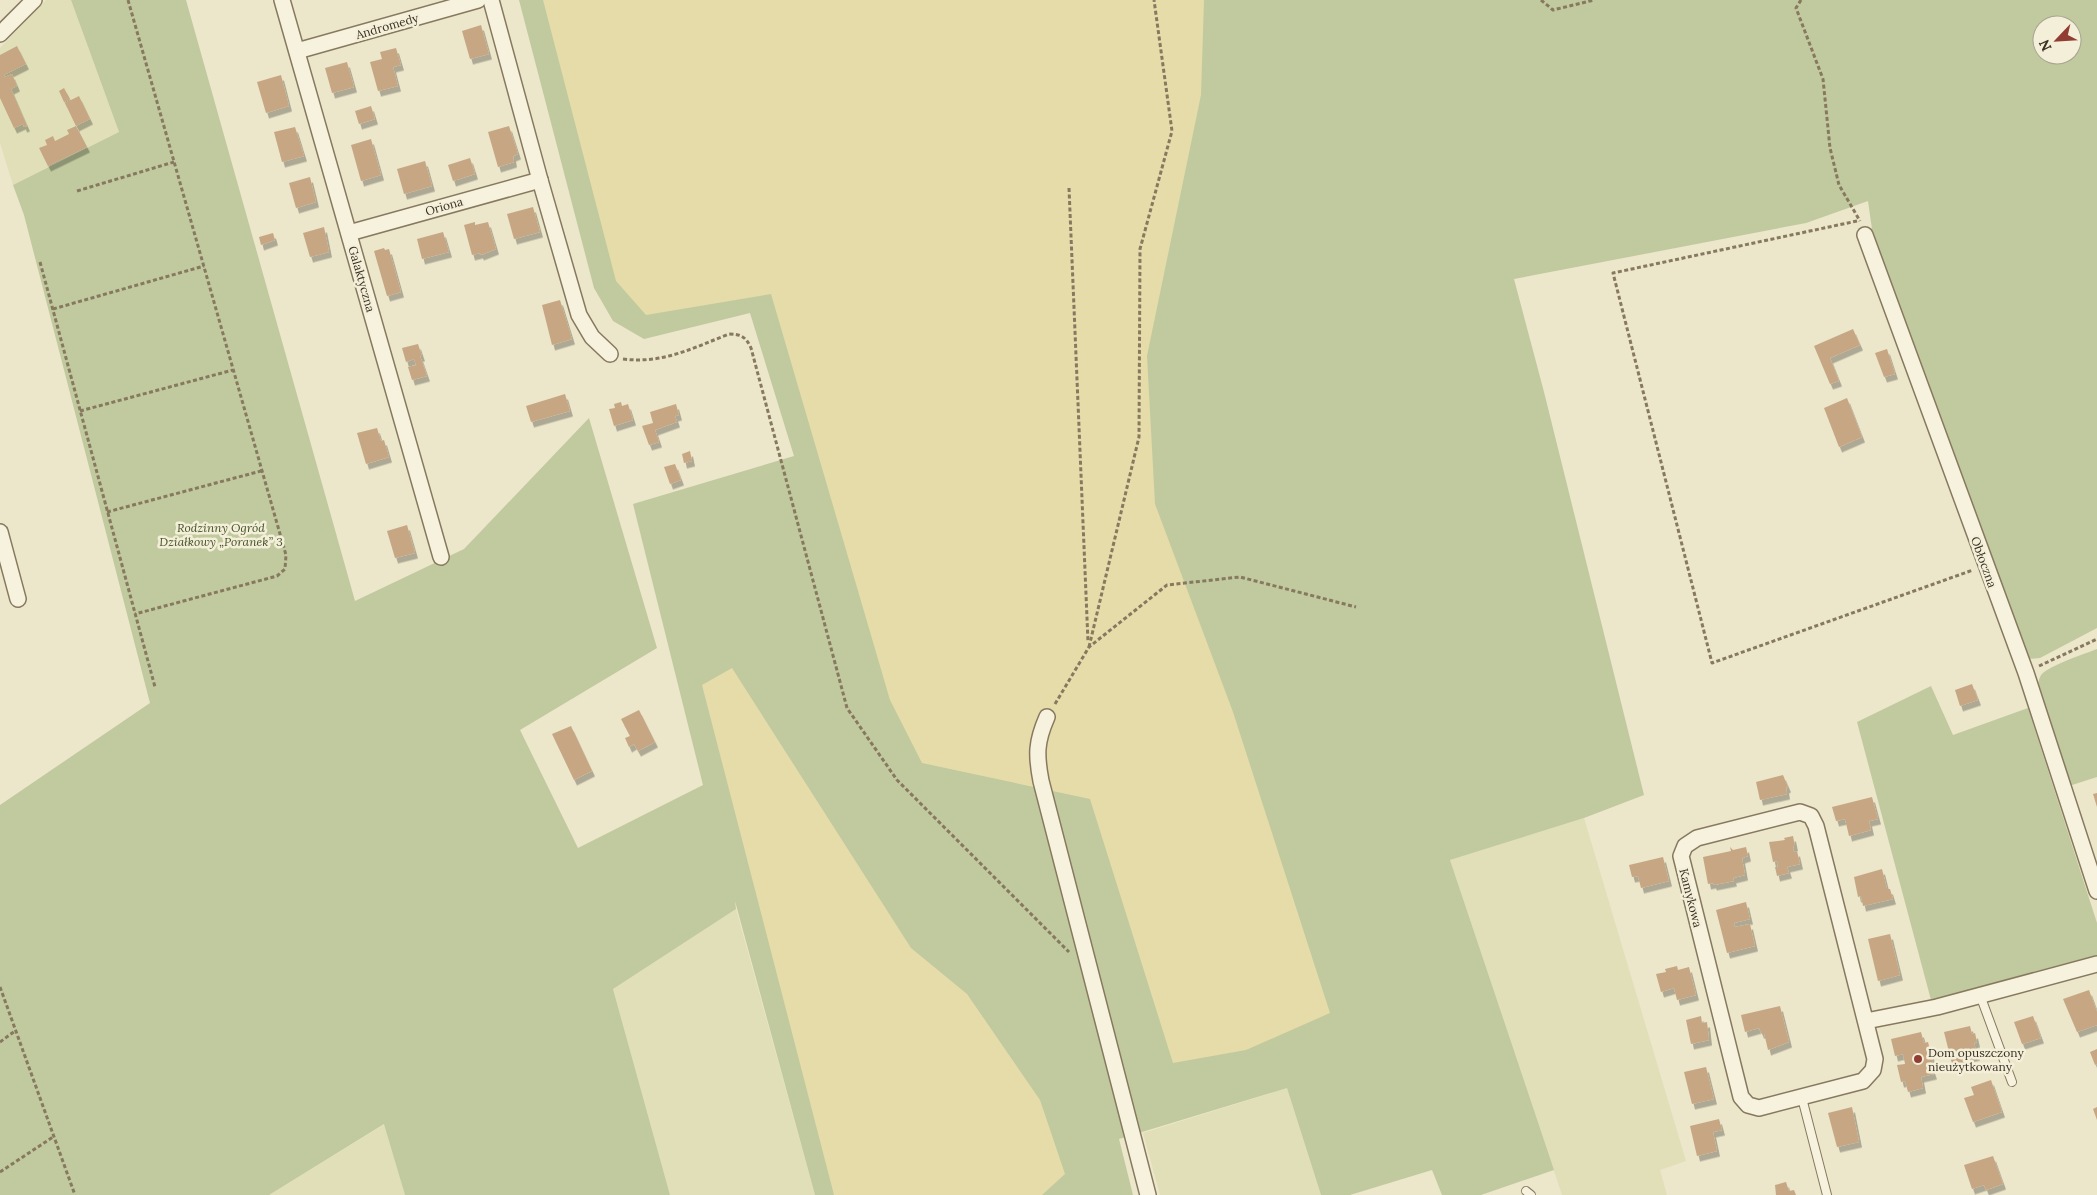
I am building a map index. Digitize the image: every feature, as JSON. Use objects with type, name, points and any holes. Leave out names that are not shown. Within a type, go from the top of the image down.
[{"type":"street","points":[[0,34],[34,0]]},
{"type":"street","name":"Galaktyczna","points":[[282,0],[441,557]]},
{"type":"street","name":"Andromedy","points":[[297,51],[478,0]]},
{"type":"street","points":[[491,0],[579,315],[592,338],[616,357]]},
{"type":"street","name":"Oriona","points":[[349,233],[540,180]]},
{"type":"street","name":"Obłoczna","points":[[1862,228],[2026,673],[2097,891]]},
{"type":"street","points":[[0,532],[18,599]]},
{"type":"street","points":[[1047,717],[1039,735],[1036,756],[1041,781],[1148,1195]]},
{"type":"street","name":"Kamykowa","points":[[1800,812],[1811,816],[1816,826],[1875,1059],[1873,1070],[1863,1081],[1802,1098],[1759,1108],[1748,1105],[1741,1096],[1681,856],[1685,846],[1697,838],[1800,812]]},
{"type":"street","points":[[1866,1021],[1937,1007],[2097,964]]},
{"type":"lane","points":[[1980,995],[2012,1082]]},
{"type":"lane","points":[[1802,1098],[1828,1195]]},
{"type":"path","points":[[128,0],[286,555],[285,568],[276,576],[135,614]]},
{"type":"path","points":[[1047,717],[1089,647],[1139,437],[1140,249],[1172,131],[1154,0]]},
{"type":"path","points":[[1541,0],[1553,10],[1594,0]]},
{"type":"path","points":[[1801,0],[1796,8],[1823,79],[1830,148],[1839,185],[1862,228],[1613,273],[1712,663],[1985,565]]},
{"type":"path","points":[[77,191],[174,162]]},
{"type":"path","points":[[1069,188],[1089,647]]},
{"type":"path","points":[[40,262],[155,687]]},
{"type":"path","points":[[53,310],[204,266]]},
{"type":"path","points":[[616,357],[638,361],[659,360],[729,334],[739,334],[747,339],[751,348],[846,708],[897,780],[1069,952]]},
{"type":"path","points":[[80,411],[233,370]]},
{"type":"path","points":[[107,512],[261,471]]},
{"type":"path","points":[[1089,647],[1167,585],[1240,577],[1356,607]]},
{"type":"path","points":[[2026,673],[2097,639]]},
{"type":"path","points":[[0,987],[75,1195]]},
{"type":"path","points":[[0,1042],[15,1031]]},
{"type":"path","points":[[0,1172],[53,1137]]},
{"type":"shaded area","points":[[46,0],[71,0],[119,132],[13,185],[0,143],[0,48]]},
{"type":"shaded area","points":[[1584,818],[1686,1161],[1660,1170],[1667,1195],[1562,1195],[1450,860]]},
{"type":"shaded area","points":[[736,909],[815,1195],[670,1195],[613,989]]},
{"type":"shaded area","points":[[1287,1088],[1321,1195],[1160,1195],[1143,1133]]},
{"type":"shaded area","points":[[385,1124],[405,1195],[269,1195]]},
{"type":"green space","name":"Rodzinny Ogród Działkowy „Poranek” 3","points":[[71,0],[186,0],[355,601],[464,549],[589,418],[657,648],[520,730],[578,848],[703,785],[633,504],[794,456],[750,313],[644,339],[613,321],[594,288],[519,0],[2097,0],[2097,628],[2040,658],[2028,659],[1873,236],[1868,201],[1806,223],[1514,279],[1644,795],[1584,818],[1450,860],[1554,1170],[1481,1195],[1442,1195],[1432,1170],[1350,1195],[1321,1195],[1287,1088],[1119,1139],[1133,1195],[815,1195],[735,901],[736,909],[613,989],[670,1195],[405,1195],[384,1124],[269,1195],[0,1195],[0,805],[150,703],[24,215],[13,185],[119,132]]},
{"type":"green space","points":[[2097,649],[2097,777],[2069,786],[2037,689],[2039,679],[2041,675],[2053,667]]},
{"type":"green space","points":[[1931,686],[1953,735],[2028,708],[2097,923],[2097,955],[1931,1000],[1857,722]]},
{"type":"sand","points":[[543,0],[1204,0],[1201,95],[1147,356],[1155,504],[1233,712],[1330,1013],[1246,1050],[1173,1063],[1090,799],[922,763],[890,700],[771,294],[646,315],[616,281]]},
{"type":"sand","points":[[732,668],[911,948],[967,994],[1040,1100],[1065,1174],[1042,1195],[834,1195],[702,685]]},
{"type":"building","points":[[481,25],[489,54],[470,59],[462,31]]},
{"type":"building","points":[[17,46],[26,64],[4,75],[5,77],[12,74],[17,86],[11,89],[27,126],[24,127],[23,124],[14,128],[0,98],[0,55]]},
{"type":"building","points":[[396,48],[401,65],[393,67],[398,86],[378,91],[370,62],[382,59],[380,52]]},
{"type":"building","points":[[347,62],[354,87],[332,93],[325,68]]},
{"type":"building","points":[[281,75],[289,106],[266,113],[257,82]]},
{"type":"building","points":[[64,88],[70,99],[64,102],[59,91]]},
{"type":"building","points":[[79,96],[90,119],[76,126],[65,103]]},
{"type":"building","points":[[371,106],[375,119],[359,124],[355,111]]},
{"type":"building","points":[[76,126],[87,147],[48,166],[39,148],[47,145],[45,140],[53,136],[55,141],[69,134],[67,130]]},
{"type":"building","points":[[509,126],[518,154],[513,156],[514,162],[498,167],[488,132]]},
{"type":"building","points":[[295,127],[304,156],[282,162],[274,132]]},
{"type":"building","points":[[371,139],[381,175],[361,181],[351,145]]},
{"type":"building","points":[[470,158],[475,174],[453,181],[448,165]]},
{"type":"building","points":[[425,161],[432,186],[404,194],[397,169]]},
{"type":"building","points":[[310,177],[316,202],[296,208],[289,183]]},
{"type":"building","points":[[533,207],[540,232],[514,239],[507,214]]},
{"type":"building","points":[[475,222],[475,225],[488,222],[496,249],[481,255],[480,253],[472,255],[464,225]]},
{"type":"building","points":[[324,227],[329,252],[310,257],[303,233]]},
{"type":"building","points":[[443,232],[449,252],[422,259],[417,239]]},
{"type":"building","points":[[273,233],[275,240],[261,245],[259,237]]},
{"type":"building","points":[[384,248],[385,250],[389,249],[401,292],[387,296],[374,251]]},
{"type":"building","points":[[560,300],[572,339],[552,345],[542,305]]},
{"type":"building","points":[[1853,329],[1860,345],[1830,358],[1839,381],[1830,384],[1814,346]]},
{"type":"building","points":[[418,344],[427,376],[412,380],[408,367],[416,365],[414,359],[406,362],[402,348]]},
{"type":"building","points":[[1887,349],[1895,374],[1884,377],[1875,353]]},
{"type":"building","points":[[565,394],[570,411],[531,422],[526,406]]},
{"type":"building","points":[[1847,398],[1862,437],[1839,447],[1824,408]]},
{"type":"building","points":[[621,402],[622,406],[628,404],[633,420],[614,426],[609,409],[615,408],[614,404]]},
{"type":"building","points":[[676,404],[679,415],[675,416],[677,422],[655,430],[659,442],[649,445],[642,426],[653,423],[650,412]]},
{"type":"building","points":[[377,428],[381,441],[384,440],[389,457],[366,464],[357,433]]},
{"type":"building","points":[[690,451],[692,461],[684,463],[682,454]]},
{"type":"building","points":[[675,464],[681,480],[670,484],[664,467]]},
{"type":"building","points":[[407,525],[415,553],[395,558],[387,531]]},
{"type":"building","points":[[1972,684],[1978,700],[1960,706],[1955,690]]},
{"type":"building","points":[[639,710],[655,742],[638,751],[634,744],[629,747],[625,738],[630,736],[621,719]]},
{"type":"building","points":[[571,726],[592,771],[574,780],[552,734]]},
{"type":"building","points":[[1783,775],[1788,787],[1786,788],[1787,794],[1760,800],[1756,782]]},
{"type":"building","points":[[2097,793],[2097,807],[2093,794]]},
{"type":"building","points":[[1872,797],[1878,819],[1869,821],[1871,830],[1849,836],[1845,819],[1836,821],[1832,807]]},
{"type":"building","points":[[1793,836],[1794,852],[1797,851],[1800,864],[1787,867],[1789,873],[1777,876],[1775,867],[1778,867],[1777,861],[1773,862],[1769,842],[1785,840],[1784,838]]},
{"type":"building","points":[[1730,847],[1733,850],[1746,847],[1748,856],[1742,858],[1745,875],[1733,878],[1734,881],[1714,885],[1713,883],[1708,884],[1703,857],[1731,851]]},
{"type":"building","points":[[1663,857],[1669,881],[1641,888],[1638,876],[1632,877],[1629,865]]},
{"type":"building","points":[[1882,869],[1887,889],[1890,889],[1893,899],[1863,906],[1861,896],[1858,897],[1854,877]]},
{"type":"building","points":[[1746,902],[1750,919],[1734,923],[1735,927],[1750,924],[1755,946],[1727,953],[1716,910]]},
{"type":"building","points":[[1890,934],[1900,975],[1878,981],[1868,939]]},
{"type":"building","points":[[1677,966],[1678,970],[1689,967],[1696,995],[1677,1000],[1674,988],[1661,992],[1656,974],[1666,972],[1665,969]]},
{"type":"building","points":[[2089,990],[2097,1012],[2097,1025],[2077,1032],[2063,999]]},
{"type":"building","points":[[1780,1006],[1789,1042],[1768,1050],[1764,1033],[1761,1033],[1759,1028],[1745,1032],[1741,1015]]},
{"type":"building","points":[[1701,1016],[1702,1023],[1707,1022],[1709,1040],[1691,1044],[1686,1020]]},
{"type":"building","points":[[2033,1016],[2041,1038],[2022,1044],[2014,1022]]},
{"type":"building","points":[[1970,1026],[1972,1034],[1975,1033],[1977,1042],[1974,1043],[1977,1055],[1966,1058],[1967,1064],[1953,1068],[1944,1032]]},
{"type":"building","name":"Dom opuszczony nieużytkowany","points":[[1921,1032],[1924,1043],[1928,1042],[1933,1062],[1930,1062],[1934,1074],[1921,1077],[1923,1088],[1908,1092],[1905,1081],[1901,1082],[1897,1065],[1905,1064],[1903,1054],[1895,1056],[1891,1039]]},
{"type":"building","points":[[2097,1049],[2097,1064],[2095,1065],[2090,1052]]},
{"type":"building","points":[[1706,1067],[1714,1099],[1692,1104],[1684,1072]]},
{"type":"building","points":[[1991,1080],[2002,1112],[1973,1122],[1964,1098],[1974,1095],[1971,1087]]},
{"type":"building","points":[[1852,1107],[1859,1142],[1837,1147],[1828,1113]]},
{"type":"building","points":[[2097,1107],[2097,1120],[2093,1109]]},
{"type":"building","points":[[1719,1119],[1722,1130],[1713,1132],[1717,1151],[1697,1156],[1690,1126]]},
{"type":"building","points":[[1993,1156],[2003,1184],[1986,1190],[1984,1185],[1972,1189],[1964,1165]]},
{"type":"building","points":[[1786,1182],[1789,1191],[1794,1190],[1796,1195],[1776,1195],[1775,1185]]},
{"type":"place","name":"Dom opuszczony nieużytkowany","points":[[1918,1059]]}]
